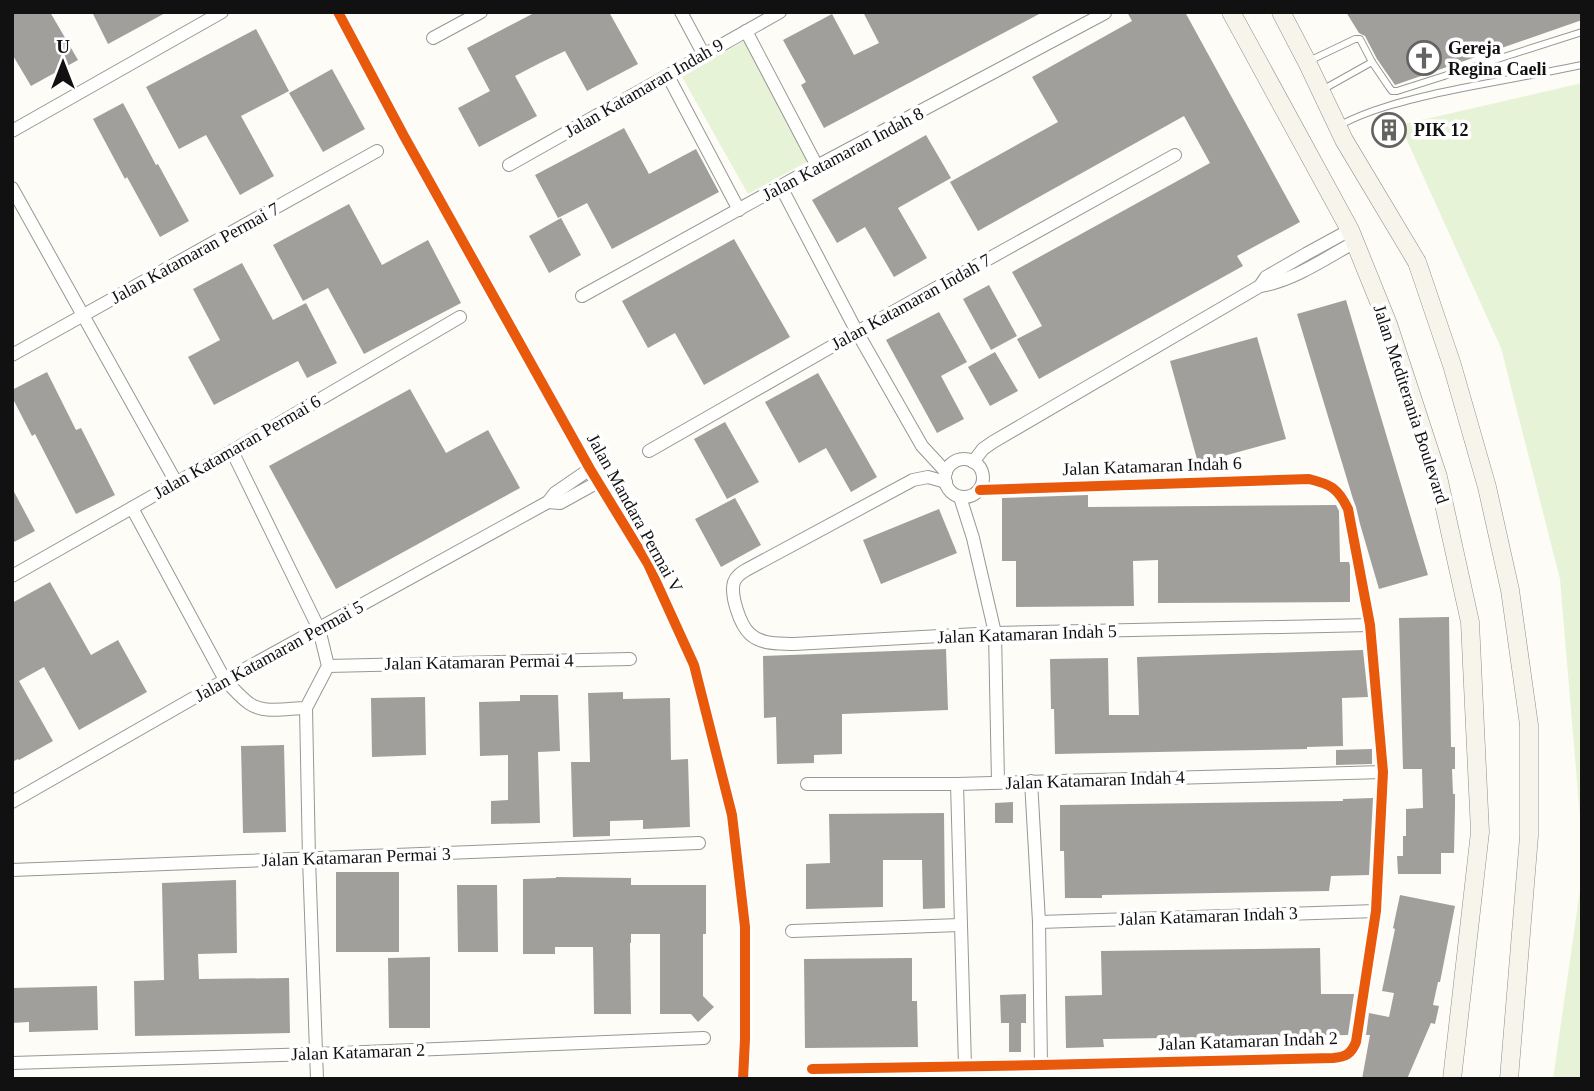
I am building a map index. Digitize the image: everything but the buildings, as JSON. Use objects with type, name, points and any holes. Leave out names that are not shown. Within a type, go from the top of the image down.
[{"type":"street","points":[[12,131],[222,12]]},
{"type":"street","name":"Jalan Mandara Permai V","points":[[338,12],[590,469],[648,564],[694,665],[732,815],[745,927],[743,1079]]},
{"type":"street","points":[[433,38],[481,12]]},
{"type":"street","points":[[681,12],[704,55]]},
{"type":"street","name":"Jalan Katamaran Indah 9","points":[[509,165],[780,12]]},
{"type":"street","name":"Jalan Mediterania Boulevard","points":[[1231,12],[1353,236],[1388,324],[1438,477],[1470,622],[1480,832],[1452,1079]]},
{"type":"street","points":[[1281,12],[1345,140],[1417,262],[1452,365],[1487,487],[1510,590],[1529,724],[1529,836],[1508,1079]]},
{"type":"street","name":"Jalan Katamaran Indah 8","points":[[582,296],[817,166],[1105,13]]},
{"type":"street","points":[[746,31],[817,166]]},
{"type":"street","points":[[668,76],[739,210]]},
{"type":"street","name":"Jalan Katamaran Permai 7","points":[[12,355],[377,150]]},
{"type":"street","name":"Jalan Katamaran Indah 7","points":[[649,451],[1175,155]]},
{"type":"street","points":[[780,187],[922,446],[946,477],[951,492],[960,497],[971,496],[980,489],[983,479],[981,469],[973,462],[963,459],[953,463],[946,477]]},
{"type":"street","points":[[12,188],[176,482]]},
{"type":"street","points":[[973,462],[983,449],[993,442],[1261,286],[1272,284],[1314,265],[1353,236]]},
{"type":"street","name":"Jalan Katamaran Permai 6","points":[[12,576],[460,317]]},
{"type":"street","points":[[232,451],[319,629],[328,666],[306,708],[317,1079]]},
{"type":"street","name":"Jalan Katamaran Permai 5","points":[[12,802],[225,680],[548,502],[555,493],[590,469]]},
{"type":"street","name":"Jalan Katamaran Indah 5","points":[[946,477],[913,480],[737,576],[733,583],[737,610],[750,634],[765,642],[794,644],[995,633],[1370,625]]},
{"type":"street","name":"Jalan Katamaran Indah 6","points":[[980,489],[1294,479],[1325,483]]},
{"type":"street","name":"Jalan Katamaran Permai 5","points":[[548,502],[560,503],[598,482]]},
{"type":"street","name":"Jalan Katamaran Indah 2","points":[[812,1069],[965,1066],[999,1072],[1041,1065],[1333,1058],[1349,1054],[1356,1042],[1376,911],[1383,772],[1370,625],[1348,509],[1334,488],[1325,483]]},
{"type":"street","points":[[960,497],[995,633],[998,782]]},
{"type":"street","points":[[132,508],[225,680],[248,703],[256,707],[306,708]]},
{"type":"street","name":"Jalan Katamaran Permai 4","points":[[328,666],[629,659]]},
{"type":"street","name":"Jalan Katamaran Indah 4","points":[[807,784],[957,784],[1383,772]]},
{"type":"street","points":[[1031,781],[1039,922],[1041,1065]]},
{"type":"street","points":[[957,784],[965,1066]]},
{"type":"street","name":"Jalan Katamaran Permai 3","points":[[12,870],[699,843]]},
{"type":"street","name":"Jalan Katamaran Indah 3","points":[[1039,922],[1376,911]]},
{"type":"street","points":[[792,931],[960,925]]},
{"type":"street","name":"Jalan Katamaran 2","points":[[12,1063],[704,1038]]},
{"type":"lane","points":[[1307,62],[1360,39],[1392,91],[1401,91],[1582,32]]},
{"type":"lane","points":[[1321,91],[1372,62]]},
{"type":"lane","points":[[1338,126],[1392,104],[1582,65]]},
{"type":"green space","points":[[748,39],[814,158],[748,194],[681,75]]},
{"type":"green space","points":[[1582,83],[1582,841],[1560,579],[1501,348],[1400,125]]},
{"type":"green space","points":[[1582,876],[1582,1079],[1553,1079]]},
{"type":"cycle path","points":[[338,12],[590,469],[648,564],[694,665],[732,815],[745,927],[743,1079]]},
{"type":"cycle path","points":[[812,1069],[1333,1058],[1348,1054],[1356,1042],[1376,911],[1383,772],[1370,625],[1348,509],[1341,496],[1328,485],[1309,479],[980,490]]},
{"type":"place","name":"Gereja Regina Caeli","points":[[1424,58]]},
{"type":"place","name":"PIK 12","points":[[1389,130]]}]
